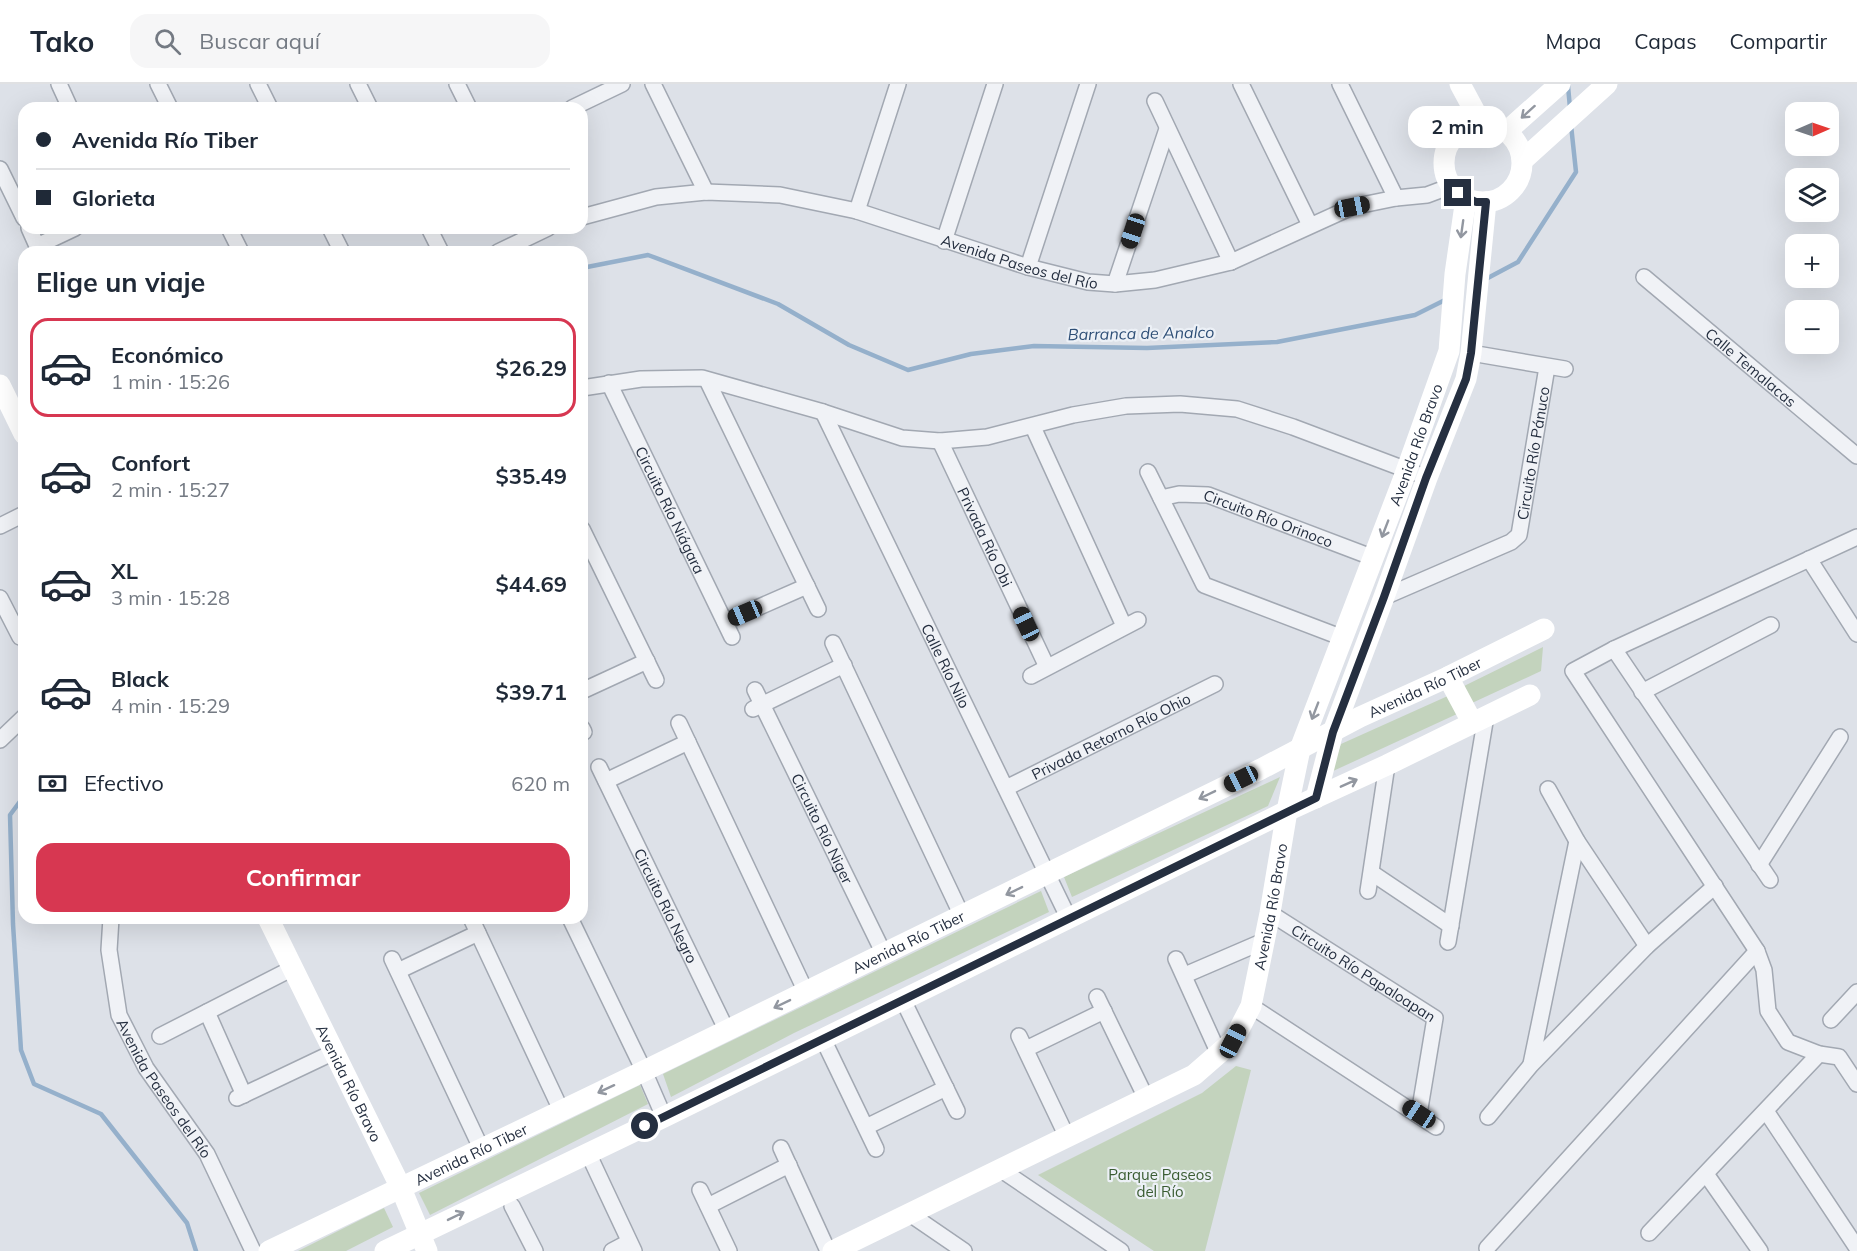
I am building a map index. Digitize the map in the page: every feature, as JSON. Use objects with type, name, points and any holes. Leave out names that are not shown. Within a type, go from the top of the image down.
[{"type":"street","points":[[59,84],[67,102]]},
{"type":"street","points":[[158,84],[167,102]]},
{"type":"street","points":[[258,84],[267,102]]},
{"type":"street","points":[[358,84],[367,102]]},
{"type":"street","points":[[457,84],[466,102]]},
{"type":"street","points":[[585,102],[622,84]]},
{"type":"street","points":[[654,84],[706,192]]},
{"type":"street","points":[[857,211],[898,84]]},
{"type":"street","points":[[944,241],[995,84]]},
{"type":"street","points":[[1028,267],[1088,84]]},
{"type":"street","points":[[1241,84],[1310,225]]},
{"type":"street","points":[[1340,84],[1396,198]]},
{"type":"street","points":[[1460,84],[1481,123]]},
{"type":"street","points":[[1507,131],[1554,88]]},
{"type":"street","points":[[1523,160],[1600,91]]},
{"type":"street","points":[[1155,101],[1231,262]]},
{"type":"street","points":[[1481,123],[1491,123],[1507,131],[1515,139],[1523,160],[1520,175],[1513,188],[1501,198],[1468,195],[1444,170],[1445,153],[1452,138],[1465,127],[1481,123]]},
{"type":"street","points":[[1116,284],[1167,129]]},
{"type":"street","points":[[0,169],[18,206]]},
{"type":"street","name":"Avenida Paseos del Río","points":[[588,215],[656,197],[706,192],[780,195],[857,211],[1028,267],[1088,282],[1116,284],[1155,280],[1231,262],[1352,207],[1396,198],[1468,195]]},
{"type":"street","name":"Avenida Río Bravo","points":[[840,1249],[1194,1075],[1233,1041],[1251,1006],[1300,749],[1374,558],[1466,379],[1471,353],[1481,256],[1468,195]]},
{"type":"street","name":"Avenida Río Bravo","points":[[1316,798],[1333,732],[1384,597],[1449,351],[1458,259],[1468,195]]},
{"type":"street","points":[[38,246],[63,234]]},
{"type":"street","points":[[510,246],[536,234]]},
{"type":"street","name":"Calle Temalacas","points":[[1644,277],[1857,456]]},
{"type":"street","name":"Circuito Río Pánuco","points":[[1471,353],[1565,369]]},
{"type":"street","name":"Circuito Río Pánuco","points":[[1384,597],[1511,542],[1519,535],[1547,367]]},
{"type":"street","points":[[588,387],[641,379],[707,380],[824,412],[902,438],[940,441],[987,437],[1073,415],[1126,406],[1180,404],[1237,409],[1293,427],[1417,474]]},
{"type":"street","points":[[707,380],[818,609]]},
{"type":"street","name":"Circuito Río Niágara","points":[[609,383],[732,637]]},
{"type":"street","points":[[0,385],[18,422]]},
{"type":"street","name":"Calle Río Nilo","points":[[824,412],[1070,920]]},
{"type":"street","points":[[1031,676],[1131,623],[1033,427]]},
{"type":"street","name":"Privada Río Obi","points":[[940,441],[1047,667]]},
{"type":"street","points":[[1148,472],[1204,585],[1343,638]]},
{"type":"street","name":"Circuito Río Orinoco","points":[[1161,498],[1179,494],[1208,495],[1374,558]]},
{"type":"street","points":[[0,526],[18,517]]},
{"type":"street","points":[[1857,537],[1573,671],[1757,951],[1764,970],[1768,1011],[1788,1042],[1819,1054],[1839,1057],[1857,1084]]},
{"type":"street","points":[[588,541],[656,680]]},
{"type":"street","points":[[1809,559],[1857,634]]},
{"type":"street","points":[[725,622],[807,586]]},
{"type":"street","points":[[0,598],[5,621],[18,635]]},
{"type":"street","points":[[1642,692],[1771,625]]},
{"type":"street","name":"Avenida Río Tiber","points":[[269,1251],[400,1186],[727,1031],[1300,749],[1360,717],[1449,677],[1544,629]]},
{"type":"street","points":[[833,644],[962,916]]},
{"type":"street","points":[[1614,650],[1770,880]]},
{"type":"street","points":[[588,688],[647,661]]},
{"type":"street","points":[[757,707],[843,665]]},
{"type":"street","points":[[1449,677],[1479,719],[1449,942]]},
{"type":"street","name":"Privada Retorno Río Ohio","points":[[1006,788],[1215,684]]},
{"type":"street","name":"Circuito Río Niger","points":[[755,690],[757,707],[884,954]]},
{"type":"street","points":[[385,1251],[423,1243],[588,1154],[1530,695]]},
{"type":"street","points":[[0,740],[18,723]]},
{"type":"street","points":[[679,723],[806,992]]},
{"type":"street","points":[[1759,865],[1840,737]]},
{"type":"street","points":[[606,782],[688,742]]},
{"type":"street","points":[[1368,891],[1387,765]]},
{"type":"street","name":"Circuito Río Negro","points":[[599,766],[727,1031]]},
{"type":"street","points":[[1548,789],[1577,841],[1647,946]]},
{"type":"street","points":[[1531,1065],[1577,841]]},
{"type":"street","points":[[1372,873],[1451,926]]},
{"type":"street","points":[[1488,1117],[1531,1065],[1647,946],[1715,886]]},
{"type":"street","name":"Circuito Río Papaloapan","points":[[1270,913],[1435,1018],[1419,1114]]},
{"type":"street","name":"Avenida Paseos del Río","points":[[111,924],[109,950],[119,1016],[146,1068],[207,1154],[253,1251]]},
{"type":"street","name":"Avenida Río Bravo","points":[[271,924],[400,1186],[423,1243]]},
{"type":"street","points":[[474,924],[561,1110]]},
{"type":"street","points":[[573,924],[644,1071],[664,1118]]},
{"type":"street","points":[[478,933],[395,965],[481,1148]]},
{"type":"street","points":[[1185,975],[1264,941]]},
{"type":"street","points":[[1487,1248],[1757,951]]},
{"type":"street","points":[[1176,959],[1219,1054]]},
{"type":"street","points":[[160,1036],[292,968]]},
{"type":"street","points":[[1831,1020],[1857,992]]},
{"type":"street","points":[[903,1000],[957,1111]]},
{"type":"street","points":[[1067,1137],[1022,1042],[1100,1004],[1146,1098]]},
{"type":"street","points":[[1251,1006],[1436,1127]]},
{"type":"street","points":[[207,1012],[241,1097],[334,1052]]},
{"type":"street","points":[[823,1039],[876,1149]]},
{"type":"street","points":[[1648,1233],[1819,1054]]},
{"type":"street","points":[[866,1127],[946,1088]]},
{"type":"street","points":[[1766,1111],[1857,1248]]},
{"type":"street","points":[[781,1148],[840,1249]]},
{"type":"street","points":[[588,1154],[632,1246],[612,1251]]},
{"type":"street","points":[[708,1206],[789,1165]]},
{"type":"street","points":[[1000,1170],[1121,1251]]},
{"type":"street","points":[[1706,1174],[1760,1251]]},
{"type":"street","points":[[700,1190],[729,1251]]},
{"type":"street","points":[[512,1206],[535,1251]]},
{"type":"street","points":[[910,1214],[964,1251]]},
{"type":"green space","points":[[1543,647],[1541,671],[1472,703],[1462,687]]},
{"type":"green space","points":[[1450,695],[1457,714],[1331,772],[1341,744]]},
{"type":"green space","points":[[1280,777],[1268,806],[1072,897],[1064,877]]},
{"type":"green space","points":[[1041,891],[1049,912],[794,1033],[671,1097],[663,1074]]},
{"type":"green space","name":"Parque Paseos del Río","points":[[1236,1066],[1251,1070],[1205,1251],[1154,1251],[1038,1175],[1202,1093]]},
{"type":"green space","points":[[640,1085],[648,1104],[430,1215],[419,1193]]},
{"type":"green space","points":[[384,1208],[393,1227],[346,1251],[298,1251]]},
{"type":"waterway","name":"Barranca de Analco","points":[[1568,86],[1570,108]]},
{"type":"waterway","name":"Barranca de Analco","points":[[1484,280],[1518,262],[1576,172],[1571,125]]},
{"type":"waterway","name":"Barranca de Analco","points":[[588,267],[648,255],[778,304],[849,345],[908,370],[971,354],[1034,346],[1147,348],[1277,342],[1415,315],[1447,299]]},
{"type":"waterway","name":"Barranca de Analco","points":[[18,804],[10,815],[13,924],[21,1050],[34,1084],[101,1114],[187,1223],[196,1251]]},
{"type":"route","points":[[645,1126],[1316,798],[1333,732],[1426,478],[1466,379],[1471,353],[1486,202],[1476,202],[1458,193]]}]
